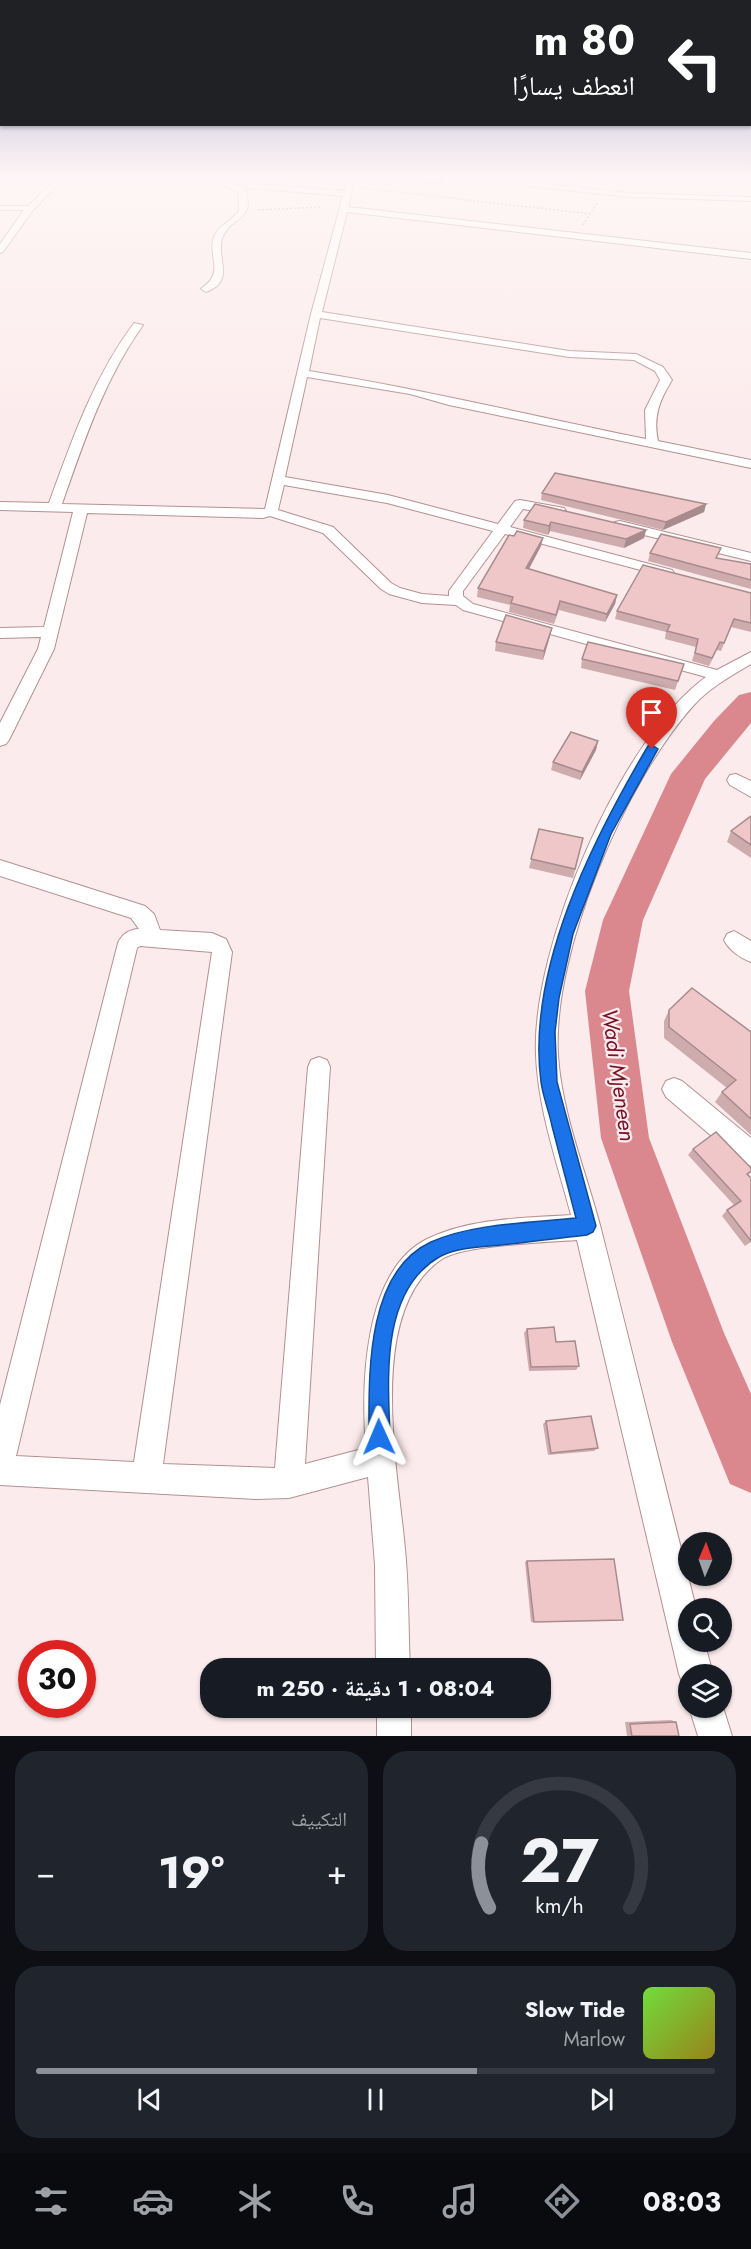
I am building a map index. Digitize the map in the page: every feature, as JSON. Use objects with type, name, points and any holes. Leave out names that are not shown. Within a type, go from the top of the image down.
[{"type":"street","points":[[206,289],[215,283],[220,274],[219,260]]},
{"type":"street","points":[[271,512],[330,260]]},
{"type":"street","points":[[316,314],[569,354],[640,357],[662,371],[666,380],[650,408],[653,444]]},
{"type":"street","points":[[54,508],[88,413],[103,381],[138,325]]},
{"type":"street","points":[[302,373],[411,391],[450,402],[751,464]]},
{"type":"street","points":[[278,480],[388,499],[686,578]]},
{"type":"street","points":[[569,513],[520,504],[456,591],[456,598],[468,608],[717,675]]},
{"type":"street","points":[[0,506],[263,514],[271,512],[328,530],[394,591],[422,600],[460,601]]},
{"type":"street","points":[[0,740],[40,662],[81,508]]},
{"type":"street","points":[[611,523],[751,557]]},
{"type":"street","points":[[0,633],[49,632]]},
{"type":"street","points":[[694,1664],[587,1226],[549,1082],[547,1032],[554,981],[566,934],[605,834],[664,729],[688,701],[717,675],[751,657]]},
{"type":"street","points":[[0,868],[138,912],[147,920],[153,939]]},
{"type":"street","points":[[0,1463],[128,944],[136,937],[212,942],[219,945],[222,952],[146,1479]]},
{"type":"street","points":[[734,940],[751,952]]},
{"type":"street","points":[[289,1483],[319,1067]]},
{"type":"street","points":[[674,1089],[751,1154]]},
{"type":"street","points":[[393,1658],[390,1550],[380,1459],[378,1371],[393,1297],[409,1270],[435,1249],[464,1240],[587,1226]]},
{"type":"street","points":[[0,1470],[256,1485],[289,1483],[380,1459]]},
{"type":"street","points":[[394,1718],[394,1736]]},
{"type":"street","points":[[709,1718],[714,1736]]},
{"type":"building","points":[[555,473],[706,504],[666,522],[542,493]]},
{"type":"building","points":[[535,504],[646,530],[626,539],[551,522],[549,526],[524,520]]},
{"type":"building","points":[[517,531],[543,538],[526,568],[617,595],[607,614],[560,601],[556,615],[511,603],[513,597],[478,588],[509,535],[514,536]]},
{"type":"building","points":[[661,534],[721,548],[716,558],[751,564],[751,580],[650,553]]},
{"type":"building","points":[[643,565],[751,593],[751,623],[734,619],[724,643],[720,642],[712,658],[695,653],[698,639],[667,631],[670,625],[617,611]]},
{"type":"building","points":[[506,615],[552,628],[544,651],[496,642]]},
{"type":"building","points":[[588,642],[684,664],[678,681],[582,659]]},
{"type":"building","points":[[571,732],[598,741],[582,772],[553,762]]},
{"type":"building","points":[[751,816],[751,845],[731,831]]},
{"type":"building","points":[[539,829],[583,838],[575,869],[531,859]]},
{"type":"building","points":[[692,988],[751,1032],[751,1119],[722,1092],[736,1080],[669,1027],[669,1010]]},
{"type":"building","points":[[716,1132],[751,1168],[747,1174],[751,1178],[751,1241],[727,1210],[741,1201],[693,1149]]},
{"type":"building","points":[[554,1327],[556,1342],[575,1341],[579,1366],[531,1367],[527,1329]]},
{"type":"building","points":[[591,1416],[598,1448],[551,1453],[546,1421]]},
{"type":"building","points":[[614,1559],[623,1620],[534,1622],[527,1561]]},
{"type":"building","points":[[676,1722],[679,1736],[632,1736],[630,1724]]},
{"type":"waterway","name":"Wadi Mjeneen","points":[[751,703],[689,774],[623,920],[607,991],[625,1138],[700,1342],[751,1463]]},
{"type":"route","points":[[379,1437],[378,1371],[386,1323],[393,1297],[409,1270],[435,1249],[464,1240],[587,1226],[549,1082],[547,1032],[551,998],[566,934],[605,834],[652,749]]}]
